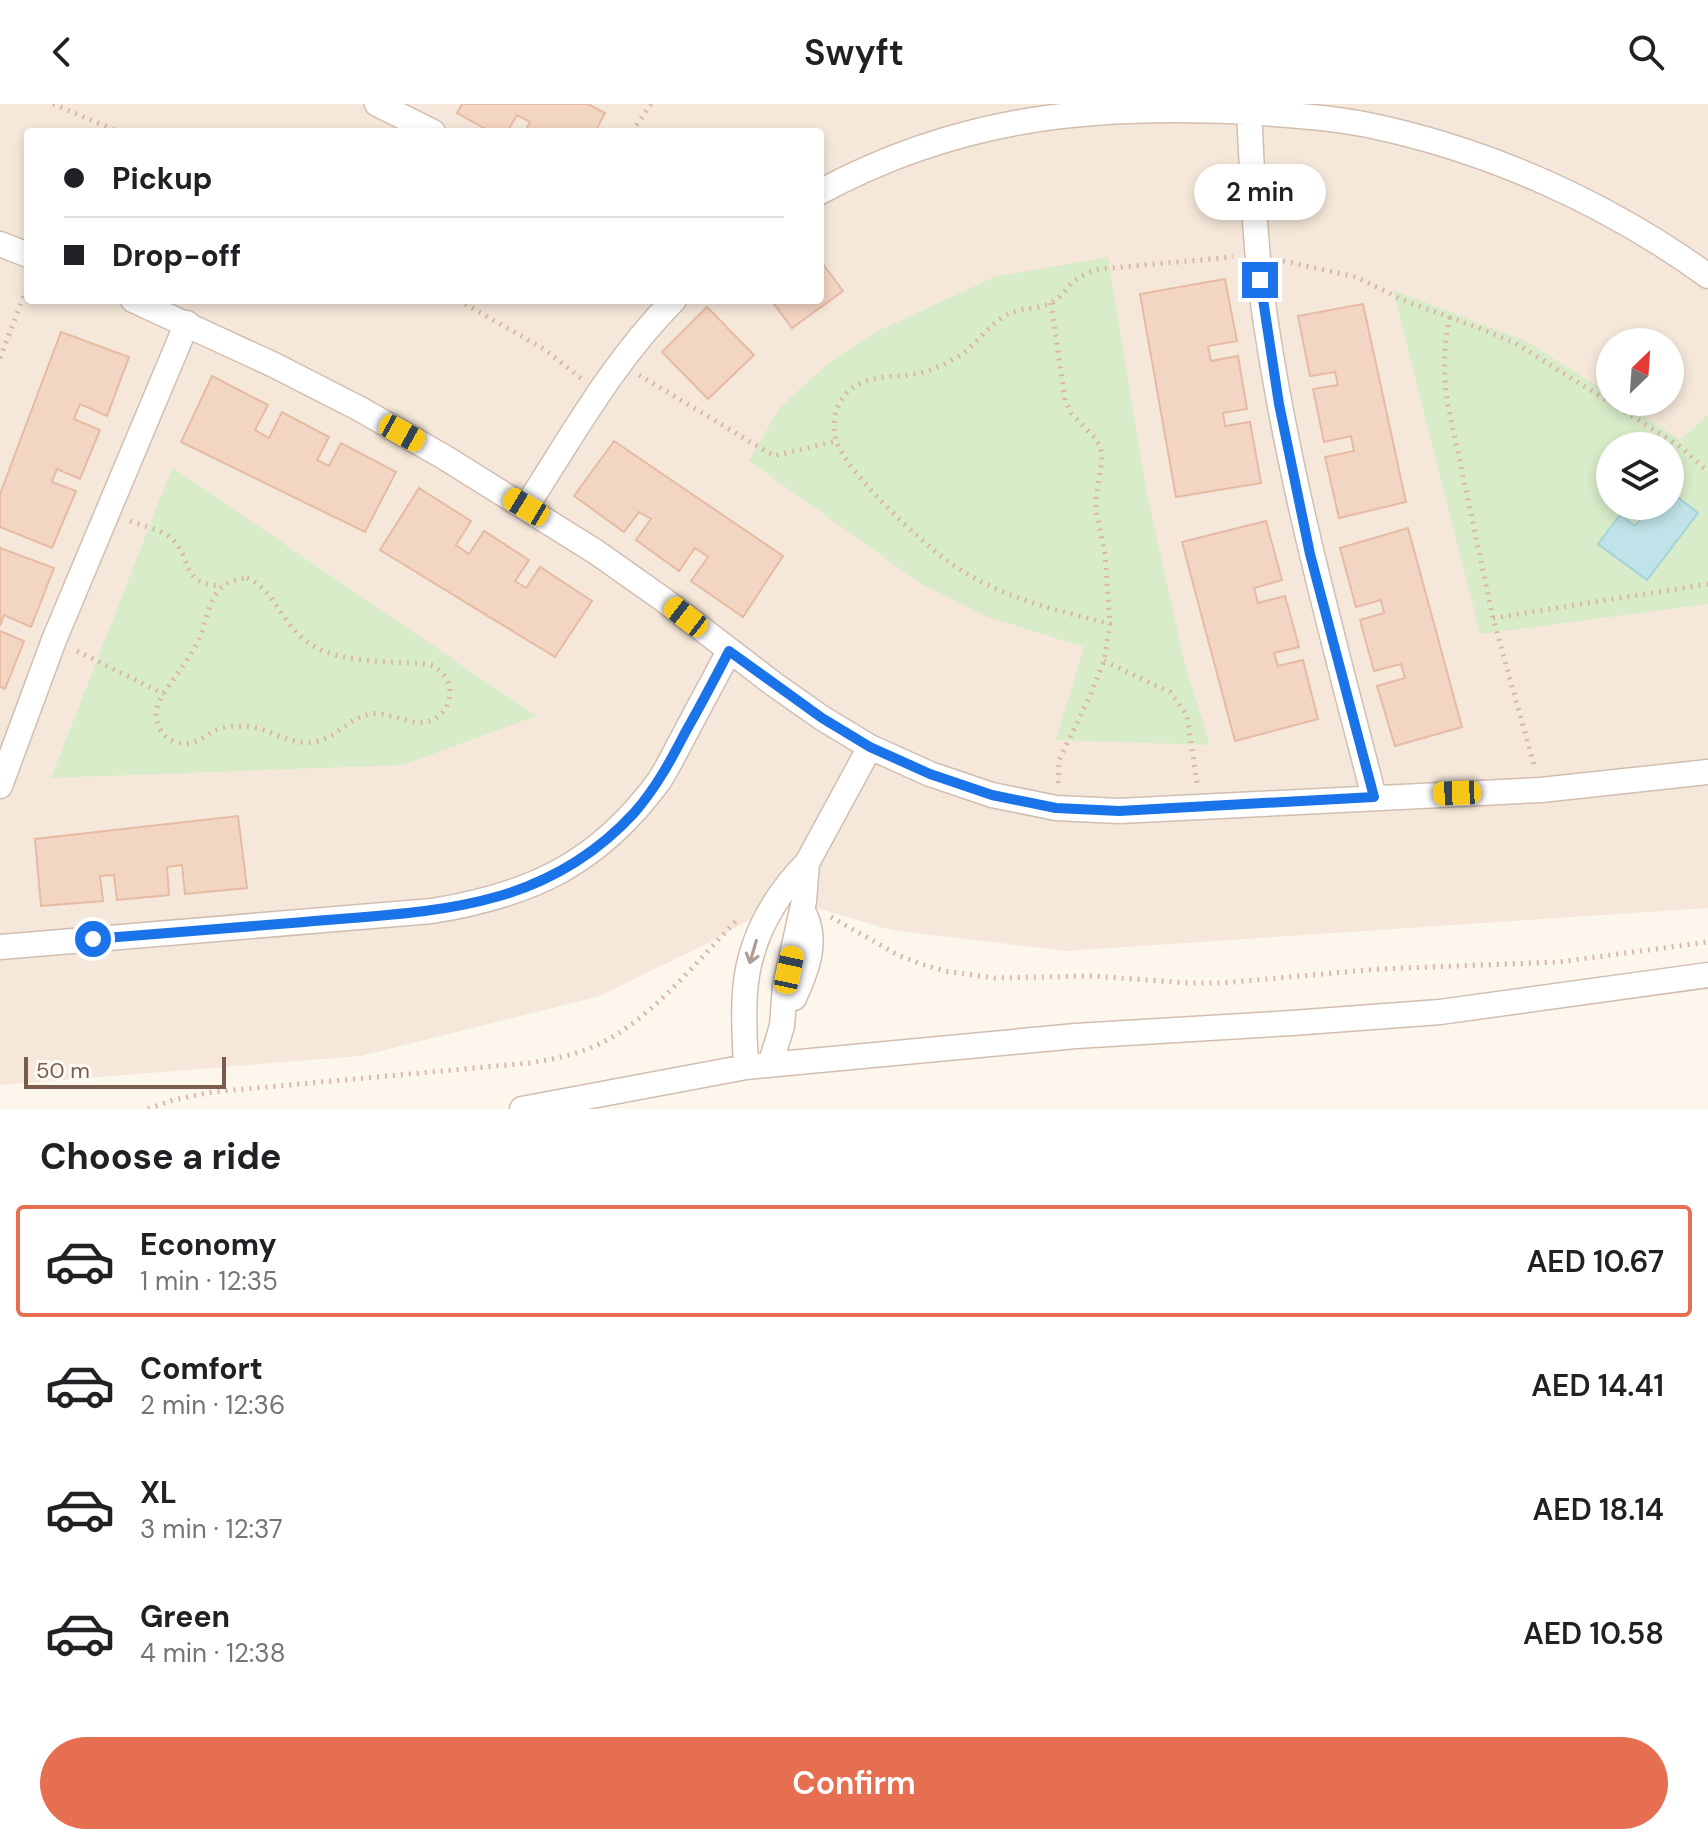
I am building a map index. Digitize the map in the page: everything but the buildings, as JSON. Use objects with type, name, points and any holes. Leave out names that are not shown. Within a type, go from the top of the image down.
[{"type":"street","points":[[377,104],[425,128]]},
{"type":"street","points":[[824,190],[857,172],[923,145],[992,125],[1062,113],[1134,107],[1307,116],[1365,125],[1478,155],[1532,177],[1637,229],[1708,276]]},
{"type":"street","points":[[1249,112],[1257,256],[1266,328],[1310,554],[1374,797]]},
{"type":"street","points":[[0,244],[24,253]]},
{"type":"street","points":[[142,304],[274,365],[444,457],[596,552],[822,718],[870,747],[930,774],[992,795],[1056,808],[1119,811],[1541,790],[1708,772]]},
{"type":"street","points":[[526,507],[600,392],[670,304]]},
{"type":"street","points":[[0,786],[54,640],[187,323]]},
{"type":"street","points":[[0,947],[432,911],[490,900],[531,886],[569,867],[604,842],[634,812],[661,778],[729,651]]},
{"type":"street","points":[[758,1066],[745,992],[757,939],[771,906],[807,863],[870,747]]},
{"type":"street","points":[[758,1066],[782,1026],[785,986],[803,905],[807,863]]},
{"type":"street","points":[[771,906],[791,902],[803,905]]},
{"type":"street","points":[[522,1109],[758,1066],[1076,1036],[1440,1012],[1708,975]]},
{"type":"path","points":[[53,104],[110,128]]},
{"type":"path","points":[[635,128],[651,104]]},
{"type":"path","points":[[1110,624],[1012,596],[954,565],[924,541],[864,483],[836,441],[836,412],[842,399],[863,382],[939,367],[973,346],[996,321],[1022,308],[1051,303],[1079,277],[1100,269],[1202,258],[1257,256],[1356,277],[1403,300],[1517,344],[1681,447],[1708,472]]},
{"type":"path","points":[[0,358],[24,295]]},
{"type":"path","points":[[1051,303],[1065,400],[1071,413],[1096,439],[1101,449],[1096,511],[1105,554],[1110,624],[1104,661],[1059,760],[1056,808]]},
{"type":"path","points":[[465,304],[544,349],[600,392]]},
{"type":"path","points":[[1450,317],[1445,341],[1445,384],[1493,618],[1541,790]]},
{"type":"path","points":[[621,365],[774,456],[836,441]]},
{"type":"path","points":[[107,513],[166,534],[179,548],[190,573],[204,583],[222,586]]},
{"type":"path","points":[[247,578],[257,582],[306,642],[333,656],[425,664],[436,668],[446,676],[450,701],[444,712],[434,720],[422,723],[389,714],[373,714],[357,718],[318,741],[290,741],[245,725],[212,732],[186,744],[172,741],[161,732],[156,719],[157,706],[194,648],[213,597],[222,586],[234,579],[247,578]]},
{"type":"path","points":[[1493,618],[1708,584]]},
{"type":"path","points":[[54,640],[164,694]]},
{"type":"path","points":[[1104,661],[1170,692],[1187,715],[1200,806]]},
{"type":"path","points":[[803,905],[921,964],[994,978],[1092,976],[1221,983],[1380,969],[1559,962],[1708,942]]},
{"type":"path","points":[[148,1109],[212,1092],[530,1063],[564,1057],[597,1045],[627,1028],[652,1007],[738,918]]},
{"type":"shaded area","points":[[0,104],[1708,104],[1708,908],[1066,951],[891,930],[786,899],[714,940],[600,996],[361,1056],[0,1085]]},
{"type":"green space","points":[[1108,257],[1146,489],[1184,661],[1210,745],[1056,740],[1084,647],[985,616],[923,585],[749,461],[780,407],[830,362],[876,332],[994,277]]},
{"type":"green space","points":[[1393,290],[1528,342],[1596,386],[1596,416],[1643,416],[1668,432],[1596,432],[1596,520],[1684,520],[1684,436],[1708,415],[1708,604],[1480,634]]},
{"type":"green space","points":[[172,468],[536,716],[403,765],[51,778]]},
{"type":"water","points":[[1684,502],[1698,513],[1647,580],[1598,544],[1616,520],[1627,520],[1635,526],[1640,520],[1684,520]]},
{"type":"route","points":[[93,939],[432,911],[490,900],[531,886],[569,867],[604,842],[634,812],[661,778],[729,651],[822,718],[870,747],[930,774],[992,795],[1056,808],[1119,811],[1374,797],[1310,554],[1279,404],[1260,280]]}]
